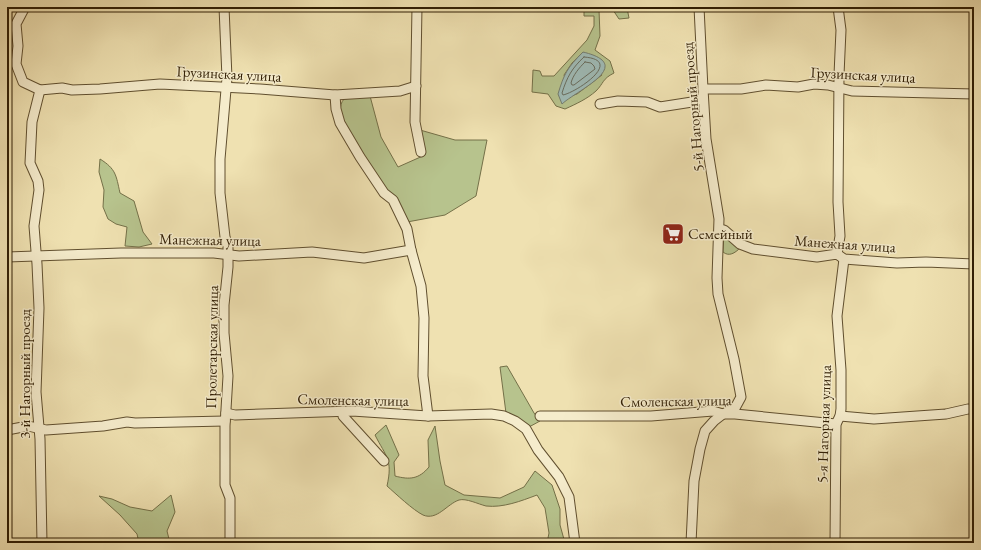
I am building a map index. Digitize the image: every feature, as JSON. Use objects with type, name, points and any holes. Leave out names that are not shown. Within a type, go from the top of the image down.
[{"type":"street","points":[[25,7],[16,24],[18,46],[16,64],[23,82],[40,90]]},
{"type":"street","name":"Пролетарская улица","points":[[224,7],[227,78],[220,159],[220,193],[225,237],[228,246],[224,305],[224,333],[228,376],[225,417],[225,485],[230,498],[230,543]]},
{"type":"street","points":[[417,7],[415,122],[421,152]]},
{"type":"street","name":"5-й Нагорный проезд","points":[[691,543],[694,481],[705,432],[714,421],[723,414],[735,408],[741,397],[734,359],[718,294],[717,278],[720,219],[706,139],[702,89],[699,7]]},
{"type":"street","name":"5-я Нагорная улица","points":[[835,543],[838,420],[841,370],[837,316],[840,256],[838,202],[841,30],[838,7]]},
{"type":"street","name":"Грузинская улица","points":[[40,90],[62,88],[72,90],[100,90],[160,84],[335,95],[400,91],[416,86]]},
{"type":"street","name":"Грузинская улица","points":[[702,89],[741,89],[766,85],[798,87],[814,84],[852,91],[974,94]]},
{"type":"street","name":"3-й Нагорный проезд","points":[[40,90],[32,122],[30,163],[38,181],[39,190],[34,226],[36,257],[38,264],[39,308],[36,392],[40,439],[42,543]]},
{"type":"street","points":[[335,95],[336,110],[340,123],[384,193],[393,200],[402,222],[407,229],[411,250],[422,286],[424,318],[423,376],[428,416]]},
{"type":"street","points":[[600,104],[618,101],[647,102],[660,107],[692,102],[703,98]]},
{"type":"street","name":"Манежная улица","points":[[720,229],[724,230],[740,244],[753,250],[817,257],[840,256],[897,263],[926,262],[974,264]]},
{"type":"street","name":"Манежная улица","points":[[7,257],[122,253],[214,253],[239,256],[312,252],[364,258],[411,250]]},
{"type":"street","name":"Смоленская улица","points":[[540,416],[651,416],[712,411],[723,414],[838,420],[946,414],[974,409]]},
{"type":"street","points":[[343,411],[343,416],[384,460]]},
{"type":"street","name":"Смоленская улица","points":[[7,430],[28,426],[46,430],[103,426],[127,422],[135,423],[235,415],[343,411],[428,416],[491,414],[504,416],[515,421],[526,429],[538,450],[559,478],[569,496],[575,543]]},
{"type":"green space","points":[[584,7],[610,7],[599,10],[600,36],[595,50],[610,61],[614,73],[605,79],[593,94],[565,109],[556,106],[548,94],[532,92],[533,70],[540,71],[542,76],[554,76],[587,40],[594,26],[594,16],[584,16]],"holes":[[[583,52],[602,75],[577,94],[570,96],[564,75],[572,63]]]},
{"type":"green space","points":[[611,7],[630,7],[627,8],[629,18],[619,19]]},
{"type":"green space","points":[[370,96],[381,137],[398,167],[425,155],[420,130],[455,140],[487,140],[476,196],[445,215],[407,222],[343,122],[341,104],[344,99]]},
{"type":"green space","points":[[100,159],[112,169],[120,193],[134,201],[143,232],[152,244],[139,247],[125,246],[127,227],[116,224],[108,219],[103,207],[104,190],[99,172]]},
{"type":"green space","points":[[724,233],[740,248],[732,254],[723,252]]},
{"type":"green space","points":[[507,366],[540,421],[529,427],[506,413],[500,367]]},
{"type":"green space","points":[[386,425],[399,455],[394,462],[395,476],[414,478],[422,474],[429,467],[428,440],[435,426],[445,485],[464,495],[500,498],[524,487],[535,471],[552,485],[560,509],[560,525],[565,543],[547,543],[549,533],[545,508],[537,495],[512,504],[499,506],[486,506],[469,500],[459,500],[433,516],[419,513],[387,486],[389,464],[375,435]]},
{"type":"green space","points":[[171,495],[175,512],[167,531],[170,543],[139,543],[137,534],[120,515],[99,496],[112,499],[130,507],[152,511]]},
{"type":"water","points":[[583,52],[598,57],[605,64],[604,70],[598,78],[562,104],[558,94],[562,81],[573,62]]},
{"type":"place","name":"Семейный","points":[[673,234]]}]
